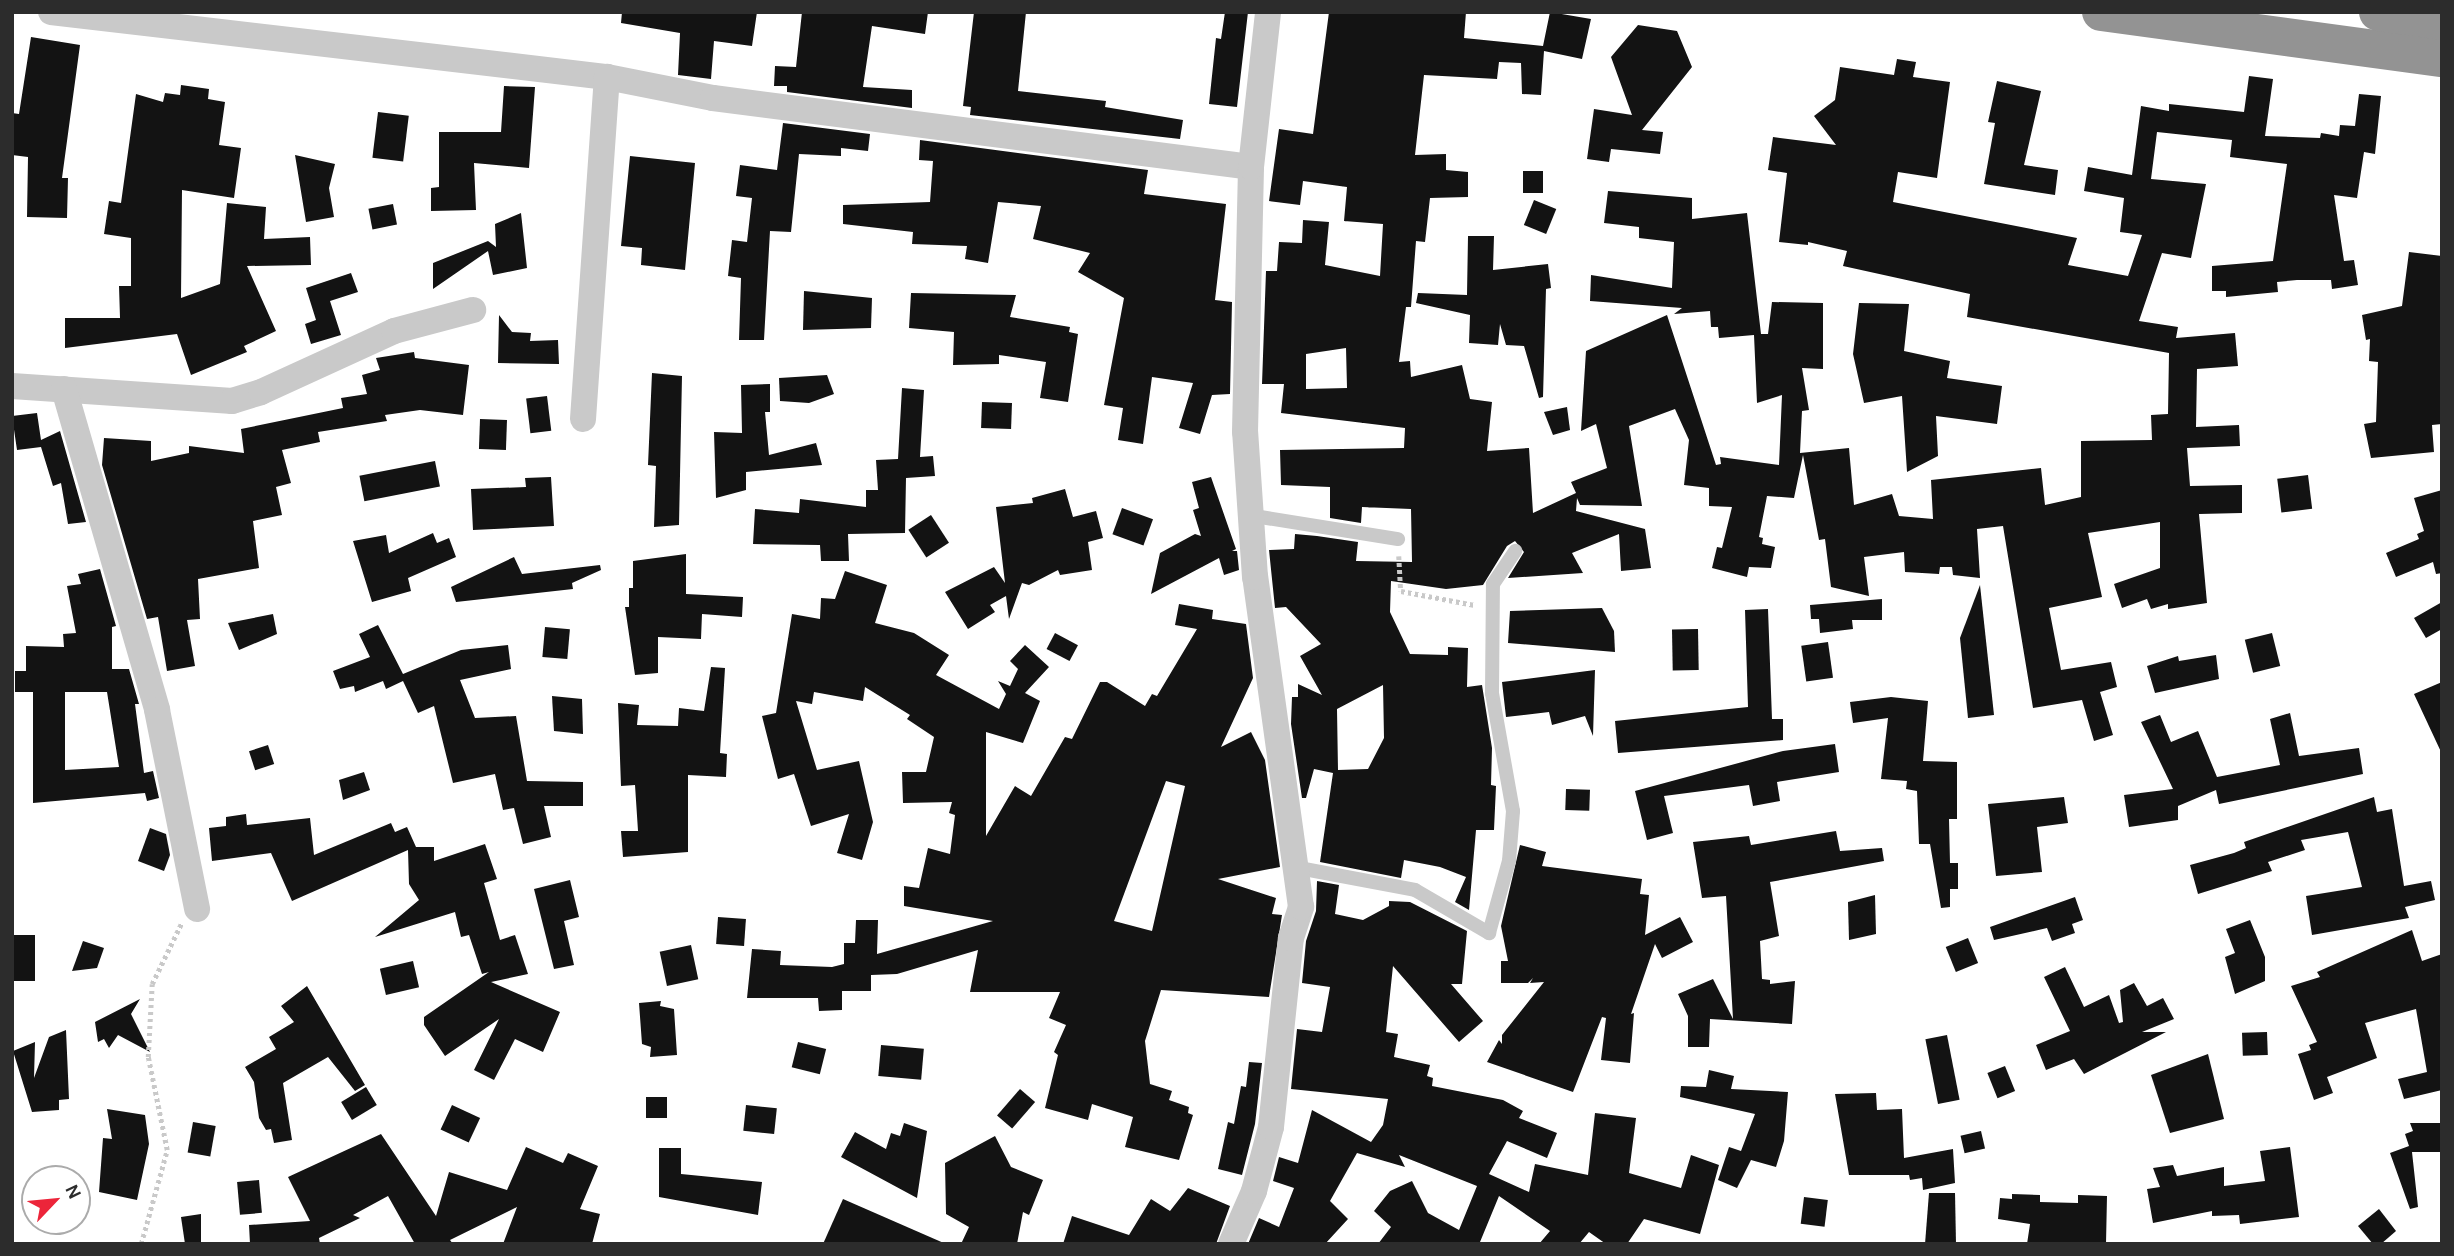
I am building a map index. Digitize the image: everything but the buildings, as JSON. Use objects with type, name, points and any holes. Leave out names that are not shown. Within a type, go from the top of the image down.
[{"type":"highway","points":[[2101,12],[2442,58]]},
{"type":"highway","points":[[2378,12],[2442,21]]},
{"type":"street","points":[[51,12],[607,77],[713,98],[1251,167]]},
{"type":"street","points":[[1231,1244],[1254,1191],[1271,1127],[1290,938],[1301,907],[1299,868],[1248,515],[1245,285],[1251,167],[1268,12]]},
{"type":"street","points":[[583,419],[607,77]]},
{"type":"street","points":[[12,386],[232,401],[261,393],[394,331],[473,310]]},
{"type":"street","points":[[64,389],[158,710],[197,909]]},
{"type":"lane","points":[[1248,515],[1398,539]]},
{"type":"lane","points":[[1299,868],[1415,890],[1489,933],[1509,861],[1513,811],[1492,693],[1493,584],[1515,551]]},
{"type":"path","points":[[1398,539],[1401,591],[1493,609]]},
{"type":"path","points":[[141,1244],[167,1150],[148,1057],[152,984],[177,928],[197,909]]}]
